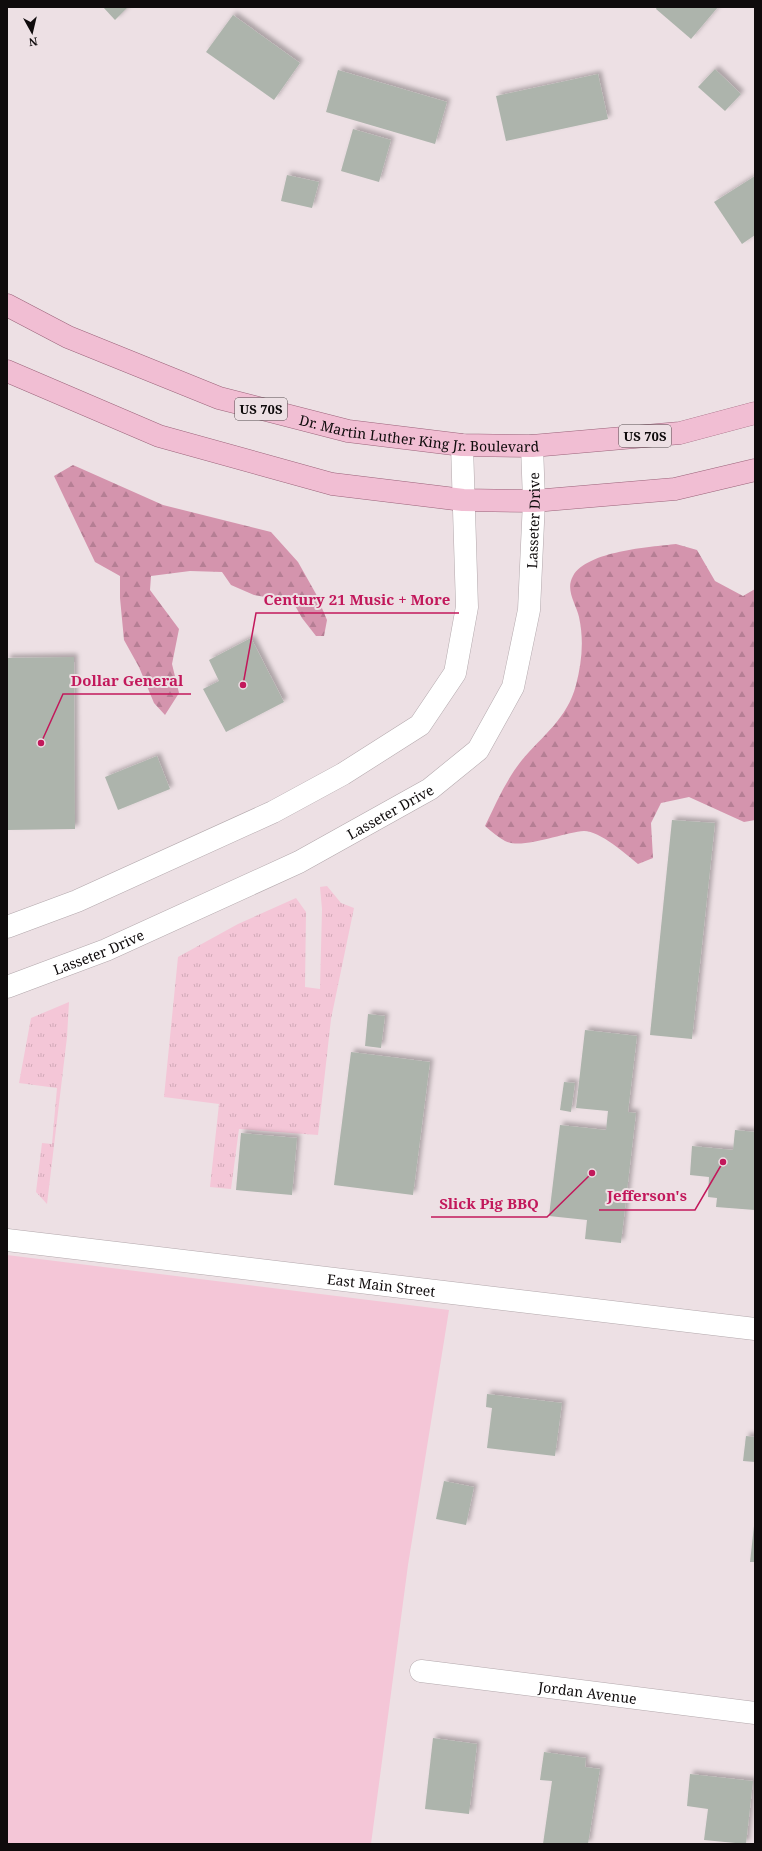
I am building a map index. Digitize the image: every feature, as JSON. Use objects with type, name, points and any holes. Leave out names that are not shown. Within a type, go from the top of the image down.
[{"type":"main road","name":"Dr. Martin Luther King Jr. Boulevard","points":[[7,305],[68,337],[219,398],[348,431],[462,445],[532,446],[680,433],[755,412]]},
{"type":"main road","points":[[7,371],[159,436],[332,484],[463,500],[534,501],[675,489],[755,470]]},
{"type":"street","points":[[7,926],[77,901],[273,812],[343,774],[420,725],[455,673],[467,607],[462,445]]},
{"type":"street","name":"Lasseter Drive","points":[[7,987],[106,950],[299,862],[430,790],[478,750],[513,687],[529,610],[534,501],[532,446]]},
{"type":"street","name":"East Main Street","points":[[7,1240],[755,1330]]},
{"type":"street","name":"Jordan Avenue","points":[[421,1671],[755,1713]]},
{"type":"green space","points":[[73,465],[163,505],[271,532],[298,562],[316,594],[327,620],[324,636],[316,636],[302,618],[293,602],[254,595],[231,585],[222,572],[190,571],[151,576],[150,590],[179,629],[172,664],[179,693],[165,715],[154,703],[139,667],[124,640],[120,598],[120,576],[95,562],[54,476]]},
{"type":"green space","points":[[676,544],[697,550],[715,581],[743,596],[755,589],[755,820],[744,822],[689,797],[661,803],[651,823],[653,858],[638,864],[605,839],[590,832],[576,832],[532,842],[512,843],[505,841],[485,826],[511,776],[522,760],[554,726],[567,708],[576,685],[580,668],[582,643],[581,626],[570,586],[573,576],[580,568],[591,561],[605,556],[636,549]]},
{"type":"green space","points":[[327,886],[341,903],[354,908],[331,1019],[318,1135],[239,1129],[231,1189],[210,1187],[219,1104],[164,1097],[178,957],[238,924],[296,898],[306,912],[305,987],[320,989],[322,909],[320,887]]},
{"type":"green space","points":[[69,1002],[67,1037],[47,1204],[36,1192],[42,1143],[52,1144],[57,1088],[19,1083],[31,1018]]},
{"type":"green space","points":[[7,1255],[449,1310],[408,1565],[371,1844],[7,1844]]},
{"type":"building","points":[[103,7],[128,7],[115,20]]},
{"type":"building","points":[[657,7],[718,7],[691,39],[656,9]]},
{"type":"building","points":[[233,15],[300,63],[274,100],[206,52]]},
{"type":"building","points":[[715,69],[741,94],[725,111],[698,87]]},
{"type":"building","points":[[338,70],[447,102],[435,144],[326,112]]},
{"type":"building","points":[[598,74],[608,119],[506,141],[496,96]]},
{"type":"building","points":[[353,129],[391,140],[379,182],[341,171]]},
{"type":"building","points":[[287,175],[319,182],[312,208],[281,201]]},
{"type":"building","points":[[755,176],[755,235],[742,244],[714,202]]},
{"type":"building","points":[[251,638],[284,702],[226,732],[203,689],[219,681],[209,660]]},
{"type":"building","points":[[74,657],[75,829],[7,830],[7,658]]},
{"type":"building","points":[[157,756],[170,789],[118,810],[105,777]]},
{"type":"building","points":[[672,820],[715,823],[692,1039],[650,1035]]},
{"type":"building","points":[[368,1014],[385,1016],[381,1048],[365,1046]]},
{"type":"building","points":[[585,1030],[637,1036],[628,1112],[636,1113],[621,1243],[585,1239],[587,1220],[549,1216],[560,1125],[606,1130],[608,1111],[576,1108]]},
{"type":"building","points":[[351,1052],[430,1062],[413,1195],[334,1185]]},
{"type":"building","points":[[564,1082],[575,1083],[571,1112],[560,1110]]},
{"type":"building","points":[[735,1130],[755,1132],[755,1210],[716,1207],[717,1198],[708,1197],[709,1177],[690,1175],[692,1146],[733,1150]]},
{"type":"building","points":[[241,1133],[297,1138],[292,1195],[236,1190]]},
{"type":"building","points":[[487,1394],[562,1403],[555,1456],[487,1448],[492,1408],[486,1407]]},
{"type":"building","points":[[746,1436],[755,1437],[755,1462],[743,1461]]},
{"type":"building","points":[[444,1481],[474,1487],[466,1525],[436,1519]]},
{"type":"building","points":[[754,1526],[755,1562],[750,1562]]},
{"type":"building","points":[[433,1738],[477,1744],[469,1814],[425,1809]]},
{"type":"building","points":[[544,1752],[586,1758],[585,1767],[600,1769],[588,1844],[543,1844],[552,1781],[540,1780]]},
{"type":"building","points":[[690,1774],[753,1781],[746,1844],[704,1840],[708,1809],[687,1806]]},
{"type":"place","name":"Century 21 Music + More","points":[[243,685]]},
{"type":"place","name":"Dollar General","points":[[41,743]]},
{"type":"place","name":"Jefferson's","points":[[723,1162]]},
{"type":"place","name":"Slick Pig BBQ","points":[[592,1173]]}]
